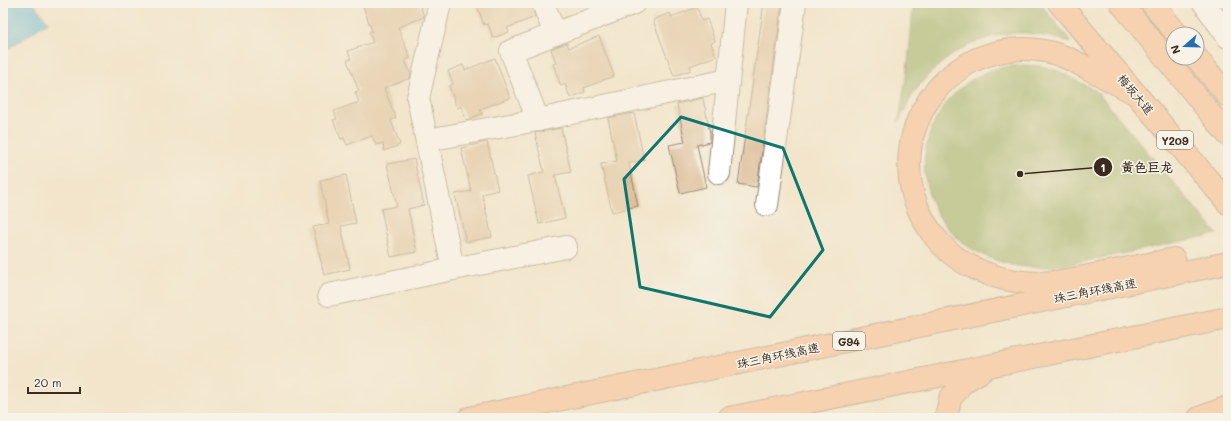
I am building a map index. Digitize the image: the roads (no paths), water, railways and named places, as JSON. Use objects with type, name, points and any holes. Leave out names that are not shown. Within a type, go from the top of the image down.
[{"type":"main road","name":"梅坂大道","points":[[1059,3],[1228,204]]},
{"type":"main road","points":[[1121,3],[1228,135]]},
{"type":"main road","points":[[1152,3],[1171,26]]},
{"type":"main road","points":[[1136,94],[1065,57],[1044,51],[1022,49],[1000,51],[978,58],[959,69],[942,83],[928,100],[918,120],[911,141],[909,163],[911,185],[917,206],[927,226],[941,244],[958,258],[978,270],[1000,278],[1023,282],[1047,283],[1070,280],[1228,248]]},
{"type":"main road","points":[[1204,66],[1228,96]]},
{"type":"main road","name":"珠三角环线高速","points":[[469,418],[1228,263]]},
{"type":"main road","points":[[729,418],[1228,318]]},
{"type":"main road","points":[[946,418],[950,399],[963,382],[994,365]]},
{"type":"main road","points":[[1199,418],[1228,407]]},
{"type":"street","points":[[440,3],[418,98],[453,269]]},
{"type":"street","points":[[542,3],[555,34]]},
{"type":"street","points":[[538,120],[511,52],[634,3]]},
{"type":"street","points":[[719,173],[736,3]]},
{"type":"street","points":[[766,205],[795,3]]},
{"type":"street","points":[[1204,3],[1228,37]]},
{"type":"street","points":[[427,140],[538,120],[728,80]]},
{"type":"street","points":[[330,295],[566,247]]},
{"type":"water","points":[[3,3],[33,3],[48,22],[3,52]]},
{"type":"place","name":"黄色巨龙","points":[[1020,174]]}]
